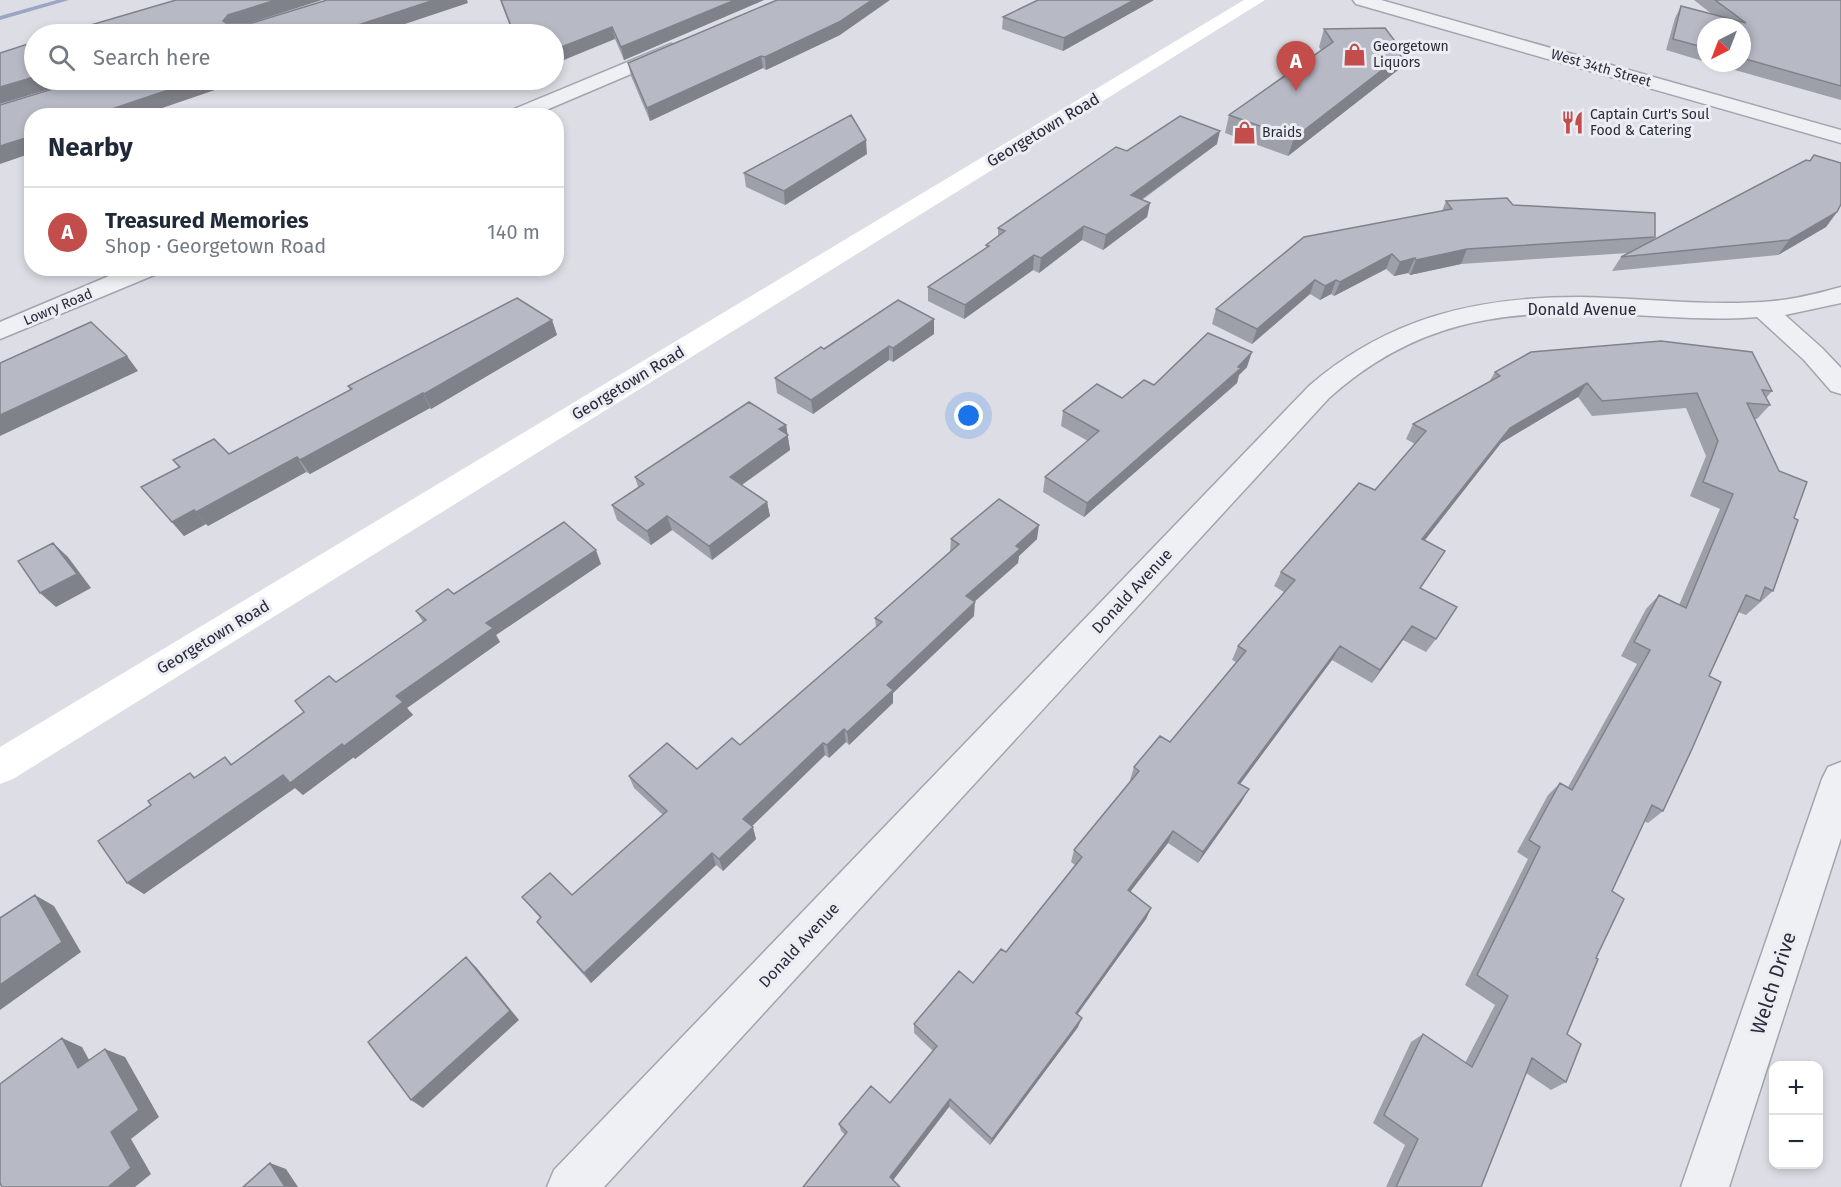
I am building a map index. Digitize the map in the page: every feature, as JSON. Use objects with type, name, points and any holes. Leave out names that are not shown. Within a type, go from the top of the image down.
[{"type":"main road","name":"Georgetown Road","points":[[0,766],[1256,0]]},
{"type":"street","name":"West 34th Street","points":[[1362,0],[1841,137]]},
{"type":"street","points":[[533,108],[687,43]]},
{"type":"street","name":"Lowry Road","points":[[0,331],[131,276]]},
{"type":"street","name":"Donald Avenue","points":[[571,1187],[1319,392],[1347,366],[1404,335],[1486,312],[1580,305],[1692,312],[1764,310],[1808,305],[1841,295]]},
{"type":"street","points":[[1764,310],[1813,354],[1841,385]]},
{"type":"street","name":"Welch Drive","points":[[1705,1187],[1841,779]]},
{"type":"building","points":[[176,0],[276,0],[228,15],[223,21],[252,23],[327,0],[434,0],[361,24],[94,24]]},
{"type":"building","points":[[501,0],[735,0],[621,47],[612,27],[564,46],[564,24],[510,24]]},
{"type":"building","points":[[777,0],[872,0],[839,22],[647,108],[628,63]]},
{"type":"building","points":[[1038,0],[1134,0],[1064,38],[1003,17]]},
{"type":"building","points":[[1715,0],[1841,0],[1841,86],[1751,61],[1751,18],[1739,18]]},
{"type":"building","points":[[1681,6],[1727,18],[1697,18],[1697,46],[1673,39]]},
{"type":"building","points":[[1385,28],[1404,53],[1294,138],[1229,115],[1333,42],[1324,29]]},
{"type":"building","points":[[24,45],[24,80],[0,87],[0,53]]},
{"type":"building","points":[[49,90],[168,90],[115,108],[24,108],[24,138],[0,146],[0,105]]},
{"type":"building","points":[[851,115],[866,140],[784,191],[744,173]]},
{"type":"building","points":[[1180,116],[1220,131],[1131,195],[1150,203],[1106,235],[1084,226],[1041,258],[1034,255],[965,305],[928,287],[989,246],[986,245],[1005,231],[998,228],[1116,147],[1127,151]]},
{"type":"building","points":[[1814,155],[1841,163],[1841,204],[1837,212],[1789,240],[1621,257],[1806,160],[1810,161]]},
{"type":"building","points":[[1507,198],[1513,205],[1655,213],[1655,237],[1467,249],[1400,262],[1392,254],[1340,282],[1336,280],[1325,286],[1315,280],[1257,329],[1216,309],[1304,237],[1452,209],[1446,201]]},
{"type":"building","points":[[517,298],[552,320],[424,394],[300,460],[297,457],[196,512],[194,510],[172,522],[141,487],[180,467],[173,460],[214,439],[229,454],[352,389],[348,386]]},
{"type":"building","points":[[898,300],[934,319],[893,348],[889,346],[811,400],[775,378],[821,347],[824,349]]},
{"type":"building","points":[[91,322],[127,356],[0,415],[0,363]]},
{"type":"building","points":[[1208,333],[1252,352],[1238,367],[1241,368],[1087,503],[1045,477],[1099,431],[1063,411],[1097,384],[1122,398],[1144,380],[1154,385]]},
{"type":"building","points":[[1661,341],[1752,352],[1772,391],[1762,390],[1770,405],[1747,403],[1779,471],[1807,482],[1794,518],[1798,520],[1773,591],[1765,587],[1760,601],[1746,595],[1709,676],[1721,682],[1692,749],[1663,811],[1652,805],[1612,891],[1624,899],[1596,958],[1598,959],[1567,1034],[1581,1044],[1566,1082],[1532,1058],[1481,1187],[1396,1187],[1418,1139],[1384,1115],[1423,1034],[1472,1067],[1508,996],[1477,975],[1540,847],[1529,840],[1560,783],[1572,790],[1650,650],[1634,642],[1659,595],[1686,608],[1733,494],[1703,482],[1718,441],[1697,393],[1602,401],[1587,383],[1510,428],[1422,539],[1445,551],[1420,588],[1457,607],[1436,639],[1412,626],[1380,670],[1340,646],[1238,783],[1249,789],[1203,852],[1173,831],[1128,890],[1151,908],[1076,1013],[1082,1018],[992,1139],[950,1099],[890,1177],[900,1187],[803,1187],[847,1132],[839,1124],[871,1086],[890,1103],[937,1046],[914,1024],[959,971],[973,983],[1001,949],[1006,952],[1082,857],[1074,850],[1139,771],[1134,767],[1160,736],[1170,742],[1246,651],[1238,646],[1295,580],[1281,572],[1359,483],[1375,490],[1426,431],[1413,424],[1500,376],[1495,372],[1531,352]]},
{"type":"building","points":[[749,402],[786,425],[779,429],[788,435],[730,477],[767,502],[709,546],[667,516],[647,531],[612,505],[644,484],[635,477]]},
{"type":"building","points":[[999,499],[1039,525],[1016,546],[1020,549],[966,596],[975,602],[887,685],[893,690],[847,732],[844,729],[827,745],[823,743],[743,819],[753,827],[719,859],[712,853],[584,973],[537,922],[541,917],[522,897],[550,873],[572,895],[667,811],[629,776],[667,743],[697,769],[732,738],[740,745],[882,622],[875,618],[959,544],[951,539]]},
{"type":"building","points":[[564,522],[596,550],[486,623],[493,628],[396,696],[403,702],[344,746],[342,744],[290,783],[283,775],[127,883],[98,841],[151,805],[148,801],[190,773],[194,778],[225,757],[231,765],[304,712],[295,701],[329,676],[336,682],[426,620],[416,611],[448,589],[454,594]]},
{"type":"building","points":[[53,543],[77,574],[40,593],[18,561]]},
{"type":"building","points":[[35,895],[62,942],[0,985],[0,918]]},
{"type":"building","points":[[466,957],[510,1011],[411,1100],[368,1042]]},
{"type":"building","points":[[62,1038],[78,1068],[105,1049],[139,1110],[111,1132],[131,1168],[108,1187],[2,1187],[0,1183],[0,1084]]},
{"type":"building","points":[[270,1163],[285,1187],[243,1187]]},
{"type":"waterway","points":[[0,18],[65,0]]},
{"type":"place","name":"Georgetown Liquors","points":[[1355,54]]},
{"type":"place","name":"Treasured Memories","points":[[1296,91]]},
{"type":"place","name":"Captain Curt's Soul Food & Catering","points":[[1572,122]]},
{"type":"place","name":"Braids","points":[[1244,132]]}]
